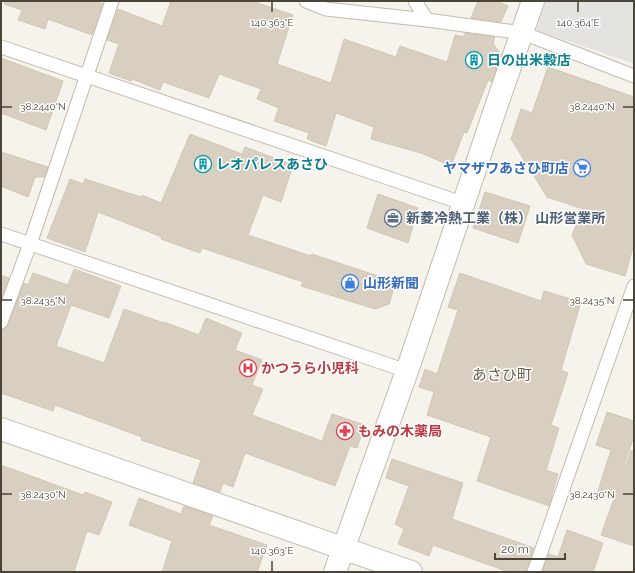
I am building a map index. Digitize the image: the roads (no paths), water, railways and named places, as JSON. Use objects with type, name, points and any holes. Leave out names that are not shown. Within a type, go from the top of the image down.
[{"type":"street","points":[[335,572],[465,204],[498,101],[523,34],[533,1]]},
{"type":"street","points":[[1,429],[411,572]]},
{"type":"lane","points":[[1,322],[30,244],[112,1]]},
{"type":"lane","points":[[306,1],[326,10],[427,20],[523,34],[634,76]]},
{"type":"lane","points":[[415,1],[427,20]]},
{"type":"lane","points":[[1,47],[465,204]]},
{"type":"lane","points":[[1,234],[407,371]]},
{"type":"lane","points":[[534,572],[634,286]]},
{"type":"place","name":"日の出米穀店","points":[[474,60]]},
{"type":"place","name":"レオパレスあさひ","points":[[203,164]]},
{"type":"place","name":"ヤマザワあさひ町店","points":[[582,168]]},
{"type":"place","name":"新菱冷熱工業（株） 山形営業所","points":[[393,218]]},
{"type":"place","name":"山形新聞","points":[[350,283]]},
{"type":"place","name":"かつうら小児科","points":[[248,368]]},
{"type":"place","name":"もみの木薬局","points":[[345,431]]},
{"type":"district","name":"あさひ町","points":[[502,375]]}]
